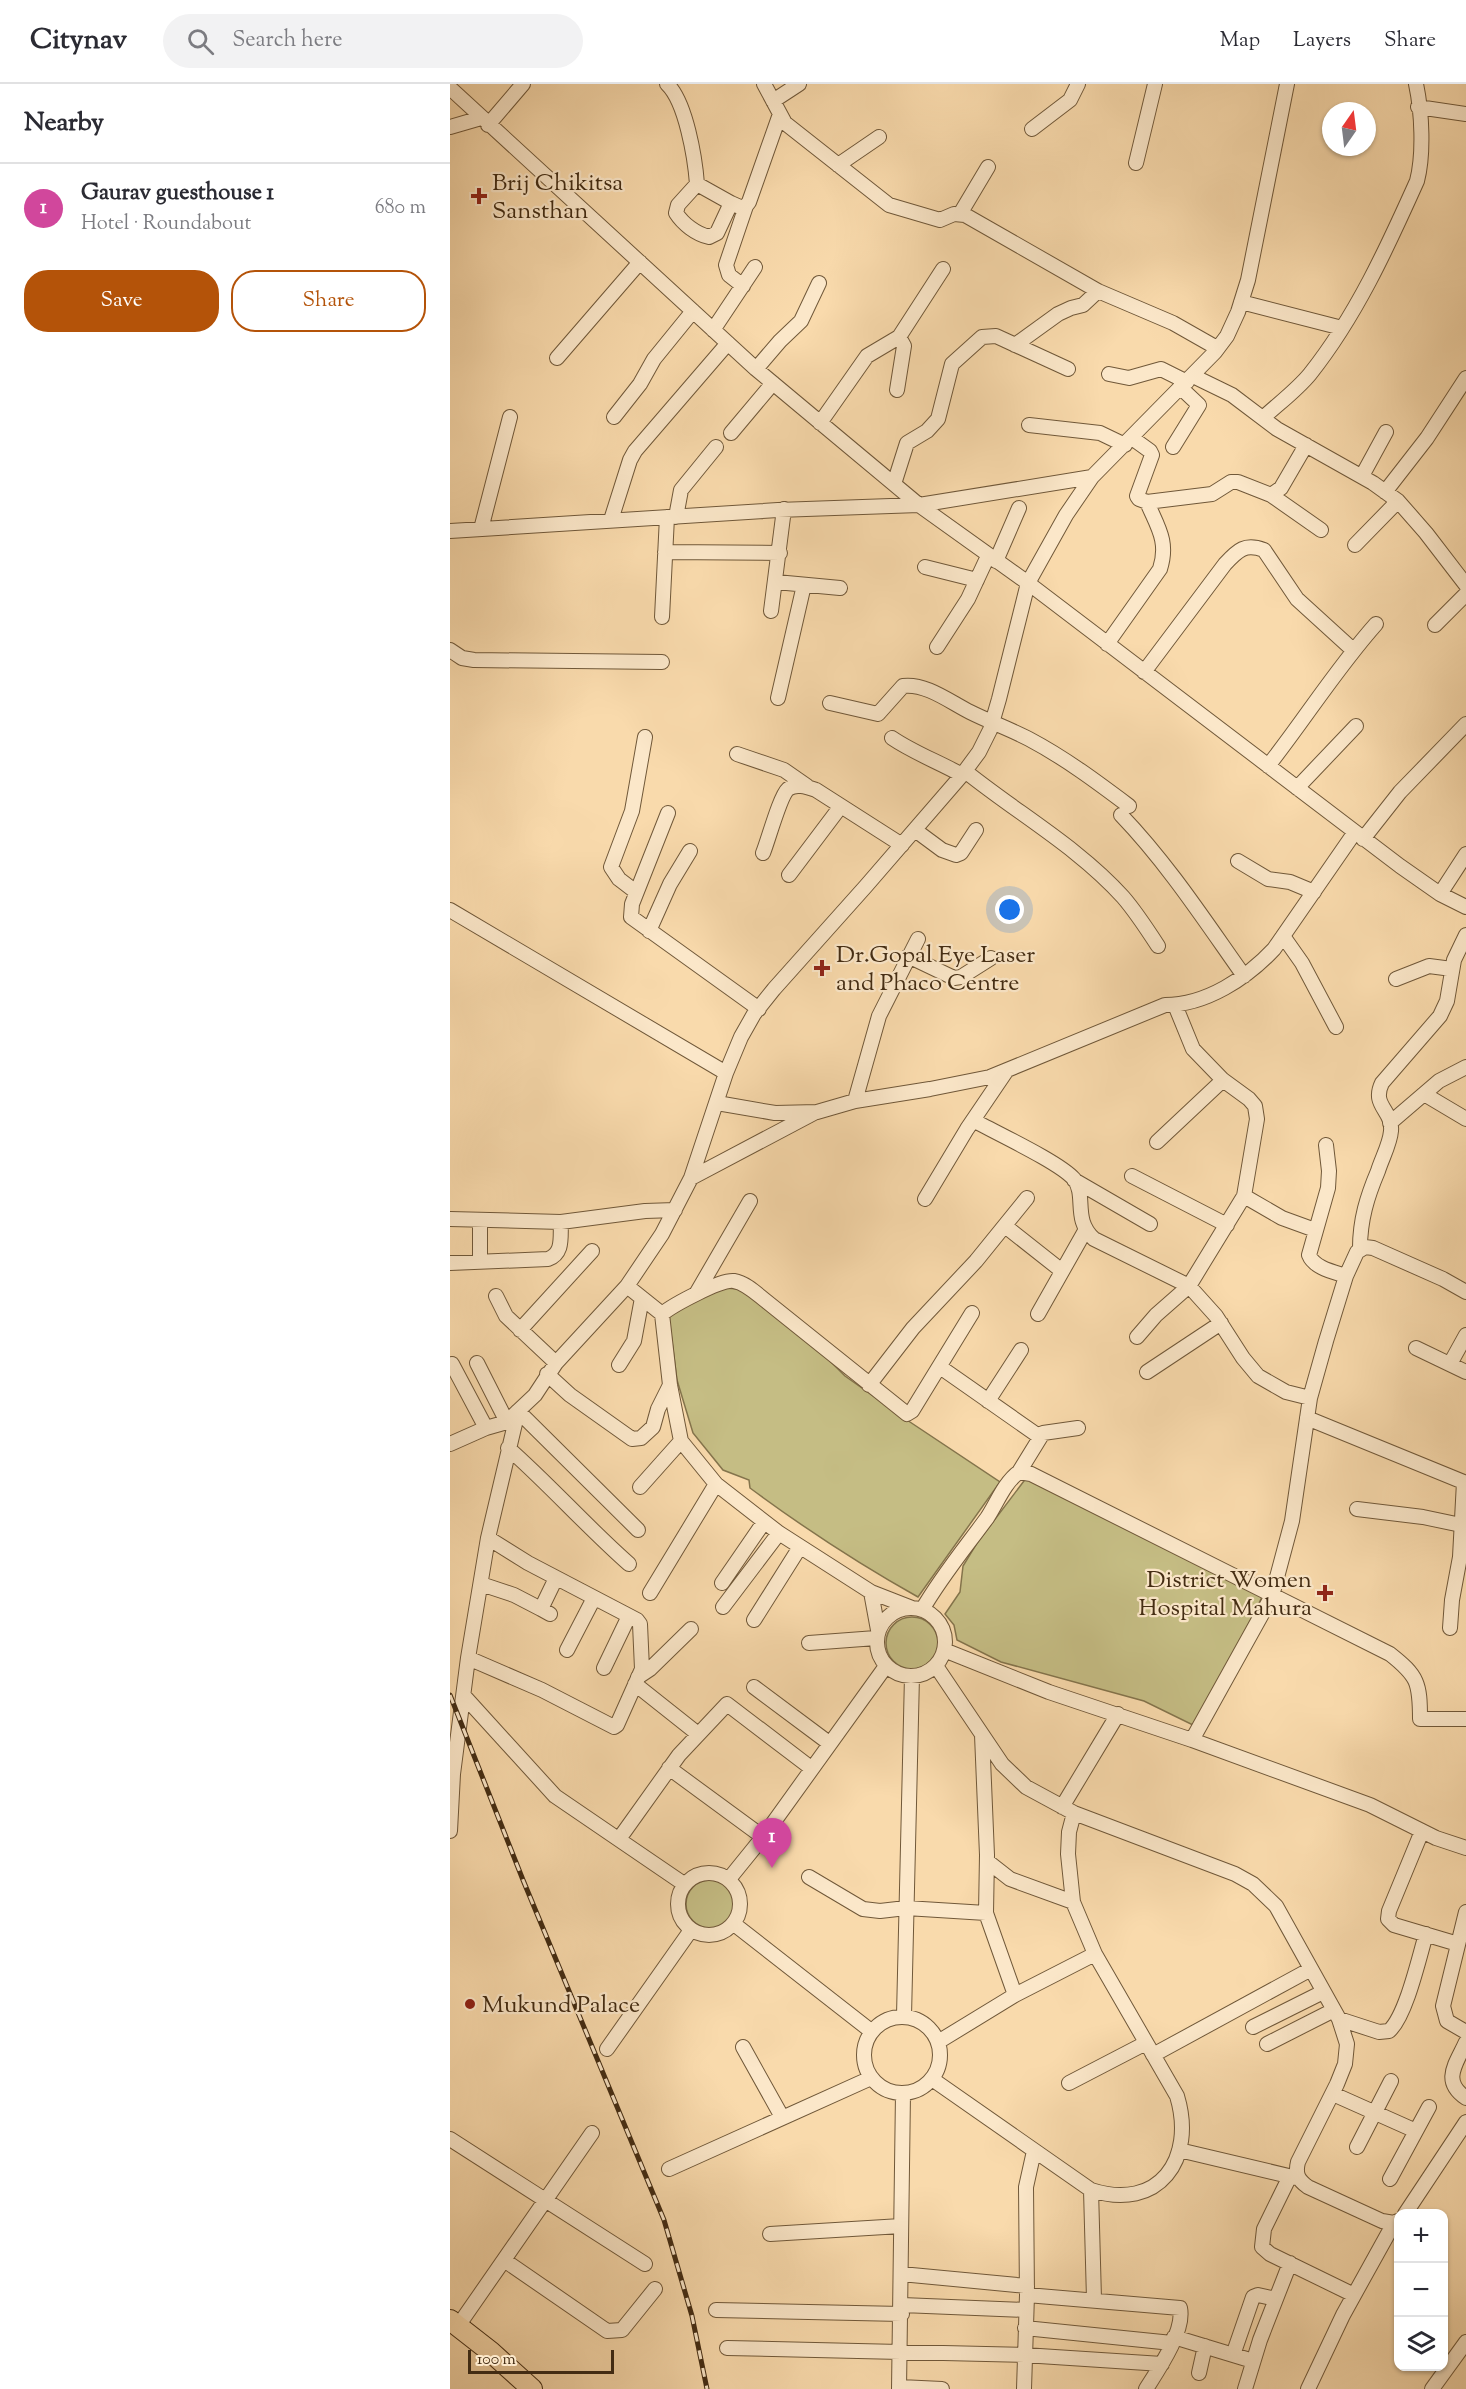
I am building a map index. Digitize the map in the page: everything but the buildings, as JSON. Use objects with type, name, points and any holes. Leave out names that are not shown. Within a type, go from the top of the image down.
[{"type":"highway","points":[[453,2327],[518,2389]]},
{"type":"highway","points":[[453,2327],[532,2389]]},
{"type":"street","points":[[450,127],[484,122],[524,84]]},
{"type":"street","points":[[667,84],[681,107],[696,166],[697,184],[678,205],[676,213],[681,222],[703,236],[709,237],[717,233],[731,203]]},
{"type":"street","points":[[764,84],[785,123],[889,205],[940,220],[960,214],[988,167]]},
{"type":"street","points":[[773,101],[799,84]]},
{"type":"street","points":[[1032,129],[1070,100],[1078,84]]},
{"type":"street","points":[[1136,163],[1155,84]]},
{"type":"street","points":[[450,1444],[486,1428],[507,1422],[535,1395],[551,1369],[627,1286],[645,1262],[691,1178],[726,1073],[741,1037],[759,1009],[915,830],[979,752],[992,722],[1028,583],[1065,515],[1092,477],[1187,382],[1227,336],[1241,302],[1259,231],[1287,84]]},
{"type":"street","points":[[1263,418],[1309,375],[1342,328],[1385,253],[1417,181],[1421,155],[1416,84]]},
{"type":"street","points":[[450,88],[484,122],[756,369],[919,505],[1028,583],[1359,836],[1440,894],[1466,907]]},
{"type":"street","points":[[1418,107],[1465,112]]},
{"type":"street","points":[[743,286],[729,275],[726,265],[780,114]]},
{"type":"street","points":[[838,165],[879,137]]},
{"type":"street","points":[[697,184],[731,203],[740,207],[746,206]]},
{"type":"street","points":[[960,214],[1098,291],[1173,323],[1217,348]]},
{"type":"street","points":[[557,358],[640,262]]},
{"type":"street","points":[[714,330],[755,267]]},
{"type":"street","points":[[820,423],[867,356],[899,337],[944,269]]},
{"type":"street","points":[[756,369],[801,321],[819,283]]},
{"type":"street","points":[[1015,345],[1065,310],[1083,305],[1098,291]]},
{"type":"street","points":[[1241,302],[1342,328]]},
{"type":"street","points":[[614,417],[640,384],[654,359],[693,311]]},
{"type":"street","points":[[894,484],[907,443],[927,431],[938,418],[952,364],[982,337],[989,335],[1068,369]]},
{"type":"street","points":[[897,390],[904,346],[899,337]]},
{"type":"street","points":[[611,520],[635,451],[728,343]]},
{"type":"street","points":[[1109,374],[1130,378],[1161,369],[1187,382],[1232,395],[1277,429],[1362,477],[1398,501],[1462,568],[1466,585]]},
{"type":"street","points":[[1385,492],[1427,438],[1466,378]]},
{"type":"street","points":[[1173,447],[1199,405],[1187,382]]},
{"type":"street","points":[[731,433],[773,383]]},
{"type":"street","points":[[481,529],[510,417]]},
{"type":"street","points":[[1029,425],[1100,433],[1128,441],[1150,451],[1152,455],[1137,496],[1138,499],[1147,502],[1212,494],[1231,482],[1238,482],[1271,495],[1321,530]]},
{"type":"street","points":[[1362,477],[1386,432]]},
{"type":"street","points":[[1271,495],[1281,488],[1306,445]]},
{"type":"street","points":[[662,617],[665,552],[672,517],[681,490],[716,447]]},
{"type":"street","points":[[450,531],[784,509],[919,505],[1092,477]]},
{"type":"street","points":[[1355,545],[1398,501]]},
{"type":"street","points":[[1107,644],[1160,568],[1162,561],[1164,544],[1147,502]]},
{"type":"street","points":[[937,647],[992,559],[1019,508]]},
{"type":"street","points":[[771,611],[784,509]]},
{"type":"street","points":[[1144,672],[1225,564],[1238,549],[1244,547],[1264,550],[1297,599],[1353,650]]},
{"type":"street","points":[[665,552],[780,554]]},
{"type":"street","points":[[925,567],[977,580]]},
{"type":"street","points":[[776,582],[840,588]]},
{"type":"street","points":[[778,698],[804,585]]},
{"type":"street","points":[[1435,625],[1466,594]]},
{"type":"street","points":[[1268,766],[1303,722],[1353,650],[1376,624]]},
{"type":"street","points":[[450,650],[462,658],[474,660],[662,662]]},
{"type":"street","points":[[830,703],[878,714],[903,686],[910,686],[931,692],[1029,739],[1073,764],[1125,811],[1244,976]]},
{"type":"street","points":[[691,1178],[817,1112],[855,1101],[990,1077],[1165,1005],[1175,1005],[1214,993],[1244,976],[1258,965],[1283,936],[1314,892],[1359,836],[1466,724]]},
{"type":"street","points":[[1297,788],[1356,726]]},
{"type":"street","points":[[636,892],[619,879],[612,867],[632,811],[645,737]]},
{"type":"street","points":[[892,738],[912,751],[963,773],[1064,843],[1103,877],[1136,912],[1158,946]]},
{"type":"street","points":[[737,754],[777,767],[902,845]]},
{"type":"street","points":[[764,853],[786,791],[795,786],[808,787]]},
{"type":"street","points":[[789,875],[842,806]]},
{"type":"street","points":[[668,813],[636,892],[631,917],[759,1009]]},
{"type":"street","points":[[915,830],[942,850],[956,855],[961,853],[975,830]]},
{"type":"street","points":[[649,931],[670,884],[690,851]]},
{"type":"street","points":[[1440,894],[1466,854]]},
{"type":"street","points":[[1238,861],[1268,879],[1290,882],[1314,892]]},
{"type":"street","points":[[450,910],[726,1073]]},
{"type":"street","points":[[1192,1740],[1272,1596],[1292,1521],[1310,1398],[1346,1276],[1360,1248],[1362,1218],[1391,1134],[1390,1123],[1378,1101],[1379,1089],[1440,1016],[1447,1001],[1457,952],[1466,935]]},
{"type":"street","points":[[1283,936],[1302,963],[1336,1027]]},
{"type":"street","points":[[855,1101],[879,1016],[918,939]]},
{"type":"street","points":[[908,956],[954,978],[961,977],[991,958]]},
{"type":"street","points":[[1396,979],[1429,966],[1452,969]]},
{"type":"street","points":[[1137,1337],[1156,1315],[1189,1286],[1244,1196],[1257,1112],[1249,1099],[1223,1080],[1193,1049],[1175,1005]]},
{"type":"street","points":[[1390,1123],[1439,1081],[1466,1067]]},
{"type":"street","points":[[925,1199],[973,1120],[1007,1070]]},
{"type":"street","points":[[1157,1142],[1223,1080]]},
{"type":"street","points":[[1424,1094],[1466,1119]]},
{"type":"street","points":[[717,1103],[775,1113],[817,1112]]},
{"type":"street","points":[[973,1120],[1048,1161],[1074,1180],[1150,1224]]},
{"type":"street","points":[[1326,1145],[1328,1188],[1310,1251],[1310,1260],[1346,1276]]},
{"type":"street","points":[[1132,1176],[1227,1226]]},
{"type":"street","points":[[1074,1180],[1078,1188],[1081,1218],[1085,1231],[1094,1239],[1189,1286],[1221,1323],[1243,1358],[1258,1376],[1286,1392],[1310,1398]]},
{"type":"street","points":[[1244,1196],[1282,1218],[1316,1230]]},
{"type":"street","points":[[869,1385],[913,1328],[1005,1226],[1027,1198]]},
{"type":"street","points":[[695,1296],[750,1201]]},
{"type":"street","points":[[450,1220],[561,1222],[645,1211],[675,1210]]},
{"type":"street","points":[[480,1220],[480,1260]]},
{"type":"street","points":[[450,1263],[480,1260],[541,1260],[555,1256],[560,1249],[561,1222]]},
{"type":"street","points":[[1005,1226],[1062,1271]]},
{"type":"street","points":[[1038,1314],[1085,1231]]},
{"type":"street","points":[[1360,1248],[1373,1248],[1443,1279],[1466,1292]]},
{"type":"street","points":[[520,1330],[592,1251]]},
{"type":"street","points":[[662,1314],[672,1305],[719,1283],[734,1281],[747,1287],[907,1414],[912,1412],[972,1313]]},
{"type":"street","points":[[627,1286],[662,1314],[670,1385],[681,1440],[716,1484],[779,1533],[871,1592],[932,1615],[940,1623],[945,1634],[944,1650],[936,1666],[927,1673],[912,1676],[895,1673],[886,1666],[877,1649],[871,1592]]},
{"type":"street","points":[[496,1296],[506,1316],[520,1330],[570,1395],[632,1439],[641,1438],[653,1427],[658,1409],[670,1385]]},
{"type":"street","points":[[619,1365],[634,1341],[642,1298]]},
{"type":"street","points":[[1147,1372],[1221,1323]]},
{"type":"street","points":[[1450,1364],[1466,1335]]},
{"type":"street","points":[[1416,1348],[1466,1372]]},
{"type":"street","points":[[988,1401],[1021,1350]]},
{"type":"street","points":[[477,1363],[507,1422]]},
{"type":"street","points":[[452,1364],[455,1384],[486,1428]]},
{"type":"street","points":[[940,1367],[1040,1437]]},
{"type":"street","points":[[450,1832],[452,1773],[468,1658],[488,1538],[518,1411]]},
{"type":"street","points":[[518,1411],[638,1530]]},
{"type":"street","points":[[1307,1418],[1465,1482],[1460,1557],[1452,1600],[1450,1628]]},
{"type":"street","points":[[809,1643],[877,1634],[892,1613],[917,1609],[988,1517],[1040,1437],[1049,1431],[1078,1428]]},
{"type":"street","points":[[640,1487],[681,1440]]},
{"type":"street","points":[[508,1448],[629,1564]]},
{"type":"street","points":[[1019,1472],[1031,1474],[1390,1654],[1413,1674],[1418,1685],[1420,1719],[1466,1719]]},
{"type":"street","points":[[650,1593],[716,1484]]},
{"type":"street","points":[[1357,1509],[1423,1517],[1461,1526]]},
{"type":"street","points":[[722,1583],[764,1522]]},
{"type":"street","points":[[723,1607],[779,1533]]},
{"type":"street","points":[[468,1658],[542,1690],[611,1726],[617,1725],[642,1669],[640,1624],[637,1620],[556,1578],[488,1538]]},
{"type":"street","points":[[754,1620],[800,1547]]},
{"type":"street","points":[[481,1584],[514,1595],[545,1611],[556,1578]]},
{"type":"street","points":[[567,1650],[594,1598]]},
{"type":"street","points":[[604,1668],[629,1616]]},
{"type":"street","points":[[636,1681],[691,1629]]},
{"type":"street","points":[[944,1650],[1049,1692],[1192,1740],[1370,1805],[1422,1831],[1466,1848]]},
{"type":"street","points":[[729,1879],[763,1837],[886,1666]]},
{"type":"street","points":[[936,1666],[1016,1779],[1068,1810],[1235,1874],[1253,1884],[1276,1906],[1336,2015],[1347,2044],[1347,2054],[1333,2094],[1298,2162],[1294,2177],[1264,2229],[1262,2247],[1270,2254],[1354,2295]]},
{"type":"street","points":[[904,2016],[912,1676]]},
{"type":"street","points":[[636,1681],[698,1734]]},
{"type":"street","points":[[754,1687],[829,1743]]},
{"type":"street","points":[[464,1696],[555,1796],[684,1884]]},
{"type":"street","points":[[619,1839],[669,1768],[727,1704],[811,1768]]},
{"type":"street","points":[[932,2079],[1091,2190],[1109,2196],[1128,2195],[1148,2190],[1170,2173],[1182,2140],[1181,2110],[1177,2096],[1095,1954],[1073,1902],[1068,1854],[1068,1810],[1118,1714]]},
{"type":"street","points":[[982,1734],[987,1913],[1015,1995]]},
{"type":"street","points":[[669,1768],[763,1837]]},
{"type":"street","points":[[1422,1831],[1387,1916],[1389,1922],[1394,1925],[1458,1944]]},
{"type":"street","points":[[987,1861],[1010,1879],[1073,1902]]},
{"type":"street","points":[[711,1872],[729,1879],[740,1896],[739,1916],[734,1924],[718,1934],[709,1935],[692,1930],[679,1914],[677,1904],[684,1884],[692,1877],[711,1872]]},
{"type":"street","points":[[809,1876],[863,1909],[880,1911],[906,1908],[987,1913]]},
{"type":"street","points":[[1466,1912],[1444,1997],[1443,2014],[1451,2025],[1466,2032]]},
{"type":"street","points":[[734,1924],[871,2031]]},
{"type":"street","points":[[607,2049],[692,1930]]},
{"type":"street","points":[[1267,2044],[1336,2015],[1379,2032],[1389,2031],[1394,2027],[1408,1993],[1426,1934]]},
{"type":"street","points":[[938,2042],[1015,1995],[1095,1954]]},
{"type":"street","points":[[1069,2083],[1149,2049],[1311,1969]]},
{"type":"street","points":[[1253,2027],[1323,1992]]},
{"type":"street","points":[[904,2016],[916,2019],[928,2026],[938,2042],[940,2062],[932,2079],[916,2091],[903,2093],[891,2092],[880,2086],[871,2078],[865,2067],[863,2054],[865,2042],[871,2031],[886,2020],[904,2016]]},
{"type":"street","points":[[1466,2042],[1451,2079],[1452,2086],[1466,2098]]},
{"type":"street","points":[[743,2047],[782,2117]]},
{"type":"street","points":[[669,2169],[871,2078]]},
{"type":"street","points":[[1357,2147],[1391,2081]]},
{"type":"street","points":[[903,2093],[902,2309],[899,2388],[942,2389]]},
{"type":"street","points":[[1333,2094],[1416,2132]]},
{"type":"street","points":[[1390,2179],[1429,2107]]},
{"type":"street","points":[[1408,2209],[1466,2122]]},
{"type":"street","points":[[453,2327],[504,2260],[592,2133]]},
{"type":"street","points":[[450,2139],[645,2264]]},
{"type":"street","points":[[1179,2150],[1294,2177],[1312,2189],[1382,2221],[1394,2222]]},
{"type":"street","points":[[1024,2389],[1027,2290],[1026,2187],[1034,2151]]},
{"type":"street","points":[[1091,2190],[1094,2299]]},
{"type":"street","points":[[1308,2389],[1354,2295],[1394,2225]]},
{"type":"street","points":[[770,2234],[902,2226]]},
{"type":"street","points":[[504,2260],[607,2331],[622,2330],[655,2289]]},
{"type":"street","points":[[1245,2389],[1253,2361],[1290,2263]]},
{"type":"street","points":[[901,2274],[1094,2299],[1178,2306],[1181,2313],[1174,2340],[1147,2389]]},
{"type":"street","points":[[1233,2355],[1253,2296],[1258,2295],[1276,2300]]},
{"type":"street","points":[[716,2310],[1026,2310]]},
{"type":"street","points":[[1025,2328],[1174,2340],[1205,2346],[1253,2361]]},
{"type":"street","points":[[1432,2389],[1466,2342]]},
{"type":"street","points":[[1199,2373],[1205,2346]]},
{"type":"street","points":[[727,2348],[1024,2355],[1162,2364]]},
{"type":"shaded area","points":[[723,1288],[741,1289],[822,1353],[845,1376],[1000,1482],[918,1597],[853,1559],[791,1517],[750,1488],[749,1480],[723,1470],[693,1433],[677,1380],[669,1318],[676,1308]]},
{"type":"shaded area","points":[[1027,1477],[1263,1595],[1197,1727],[1144,1701],[1001,1662],[957,1640],[954,1625],[945,1614],[960,1592],[963,1566],[977,1543]]},
{"type":"shaded area","points":[[912,1617],[922,1619],[930,1625],[936,1633],[938,1643],[936,1653],[930,1661],[922,1667],[912,1669],[902,1667],[894,1661],[888,1653],[886,1643],[888,1633],[894,1625],[902,1619]]},
{"type":"shaded area","points":[[705,1880],[715,1880],[727,1887],[734,1899],[734,1909],[727,1921],[715,1928],[705,1928],[690,1917],[686,1909],[686,1899],[697,1884]]},
{"type":"railway","points":[[450,1695],[523,1880],[664,2220],[692,2316],[707,2389]]},
{"type":"place","name":"Brij Chikitsa Sansthan","points":[[479,196]]},
{"type":"place","name":"Dr.Gopal Eye Laser and Phaco Centre","points":[[822,968]]},
{"type":"place","name":"District Women Hospital Mahura","points":[[1325,1593]]},
{"type":"place","name":"Gaurav guesthouse 1","points":[[772,1868]]},
{"type":"place","name":"Mukund Palace","points":[[470,2004]]}]
